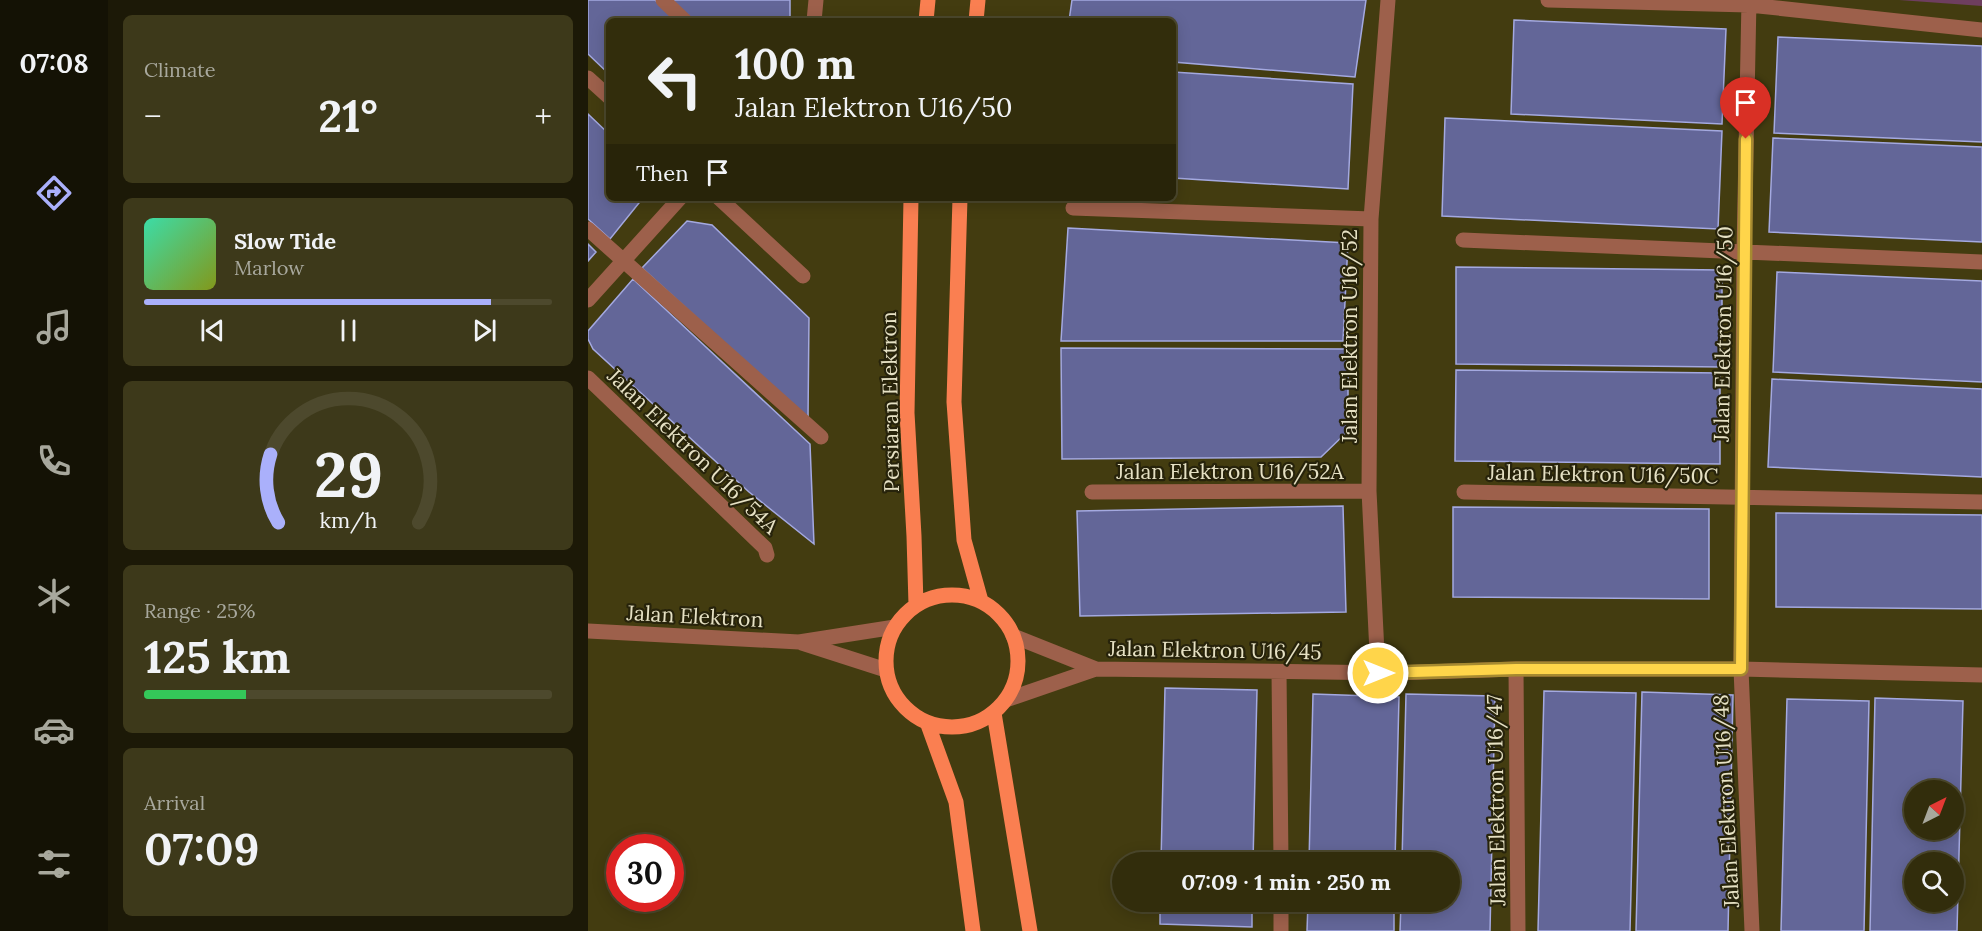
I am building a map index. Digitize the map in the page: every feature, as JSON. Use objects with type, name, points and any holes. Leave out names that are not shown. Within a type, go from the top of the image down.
[{"type":"main road","points":[[926,18],[928,0]]},
{"type":"main road","points":[[976,18],[978,0]]},
{"type":"main road","name":"Persiaran Elektron","points":[[911,201],[908,413],[916,605]]},
{"type":"main road","points":[[960,201],[954,402],[964,540],[981,602]]},
{"type":"main road","points":[[955,595],[981,602],[994,610],[1005,622],[1018,652],[1018,669],[1014,685],[1006,700],[994,713],[979,722],[962,727],[944,727],[927,722],[908,710],[893,692],[886,670],[887,648],[895,627],[916,605],[928,599],[955,595]]},
{"type":"main road","points":[[994,713],[1030,931]]},
{"type":"main road","points":[[927,722],[956,802],[974,931]]},
{"type":"street","points":[[663,0],[682,18]]},
{"type":"street","points":[[814,18],[816,0]]},
{"type":"street","name":"Jalan Elektron U16/52","points":[[1378,673],[1369,491],[1371,219],[1388,0]]},
{"type":"street","points":[[1548,0],[1749,2],[1982,30]]},
{"type":"street","name":"Jalan Elektron U16/50","points":[[1741,669],[1744,251],[1749,2]]},
{"type":"street","points":[[588,78],[606,94]]},
{"type":"street","points":[[588,300],[677,201]]},
{"type":"street","points":[[722,201],[803,276]]},
{"type":"street","points":[[1073,208],[1371,219]]},
{"type":"street","points":[[588,229],[821,437]]},
{"type":"street","points":[[1463,240],[1982,262]]},
{"type":"street","name":"Jalan Elektron U16/54A","points":[[588,378],[758,541],[765,548],[767,555]]},
{"type":"street","name":"Jalan Elektron U16/52A","points":[[1092,492],[1369,491]]},
{"type":"street","name":"Jalan Elektron U16/50C","points":[[1464,492],[1982,502]]},
{"type":"street","points":[[799,642],[895,627]]},
{"type":"street","name":"Jalan Elektron","points":[[588,632],[799,642]]},
{"type":"street","points":[[1013,636],[1096,669]]},
{"type":"street","points":[[799,642],[886,670]]},
{"type":"street","points":[[1006,700],[1096,669]]},
{"type":"street","name":"Jalan Elektron U16/45","points":[[1096,669],[1378,673],[1516,669],[1741,669],[1982,675]]},
{"type":"street","name":"Jalan Elektron U16/47","points":[[1516,669],[1518,931]]},
{"type":"street","name":"Jalan Elektron U16/48","points":[[1741,669],[1752,931]]},
{"type":"street","points":[[1279,672],[1281,852]]},
{"type":"street","points":[[1281,912],[1281,931]]},
{"type":"shaded area","points":[[1899,0],[1982,0],[1982,6]]},
{"type":"building","points":[[588,0],[655,0],[674,18],[606,18],[606,71],[588,54]]},
{"type":"building","points":[[671,0],[790,0],[790,18],[690,18]]},
{"type":"building","points":[[1072,0],[1366,0],[1355,77],[1176,62],[1176,18],[1069,18]]},
{"type":"building","points":[[1514,20],[1726,29],[1722,124],[1511,114]]},
{"type":"building","points":[[1778,37],[1982,46],[1982,142],[1774,133]]},
{"type":"building","points":[[1176,72],[1353,84],[1348,189],[1176,178]]},
{"type":"building","points":[[588,114],[606,131],[606,201],[641,201],[610,239],[588,219]]},
{"type":"building","points":[[1445,118],[1722,131],[1718,229],[1442,216]]},
{"type":"building","points":[[1773,138],[1982,147],[1982,242],[1769,232]]},
{"type":"building","points":[[687,221],[712,225],[809,318],[808,419],[642,268]]},
{"type":"building","points":[[1068,228],[1348,243],[1343,341],[1061,341]]},
{"type":"building","points":[[588,244],[596,252],[588,261]]},
{"type":"building","points":[[1456,267],[1722,270],[1722,367],[1456,364]]},
{"type":"building","points":[[1777,272],[1982,281],[1982,382],[1773,372]]},
{"type":"building","points":[[633,279],[810,444],[814,544],[749,492],[593,349],[588,339],[588,331]]},
{"type":"building","points":[[1061,348],[1348,349],[1348,431],[1321,457],[1062,459]]},
{"type":"building","points":[[1456,370],[1720,373],[1720,464],[1455,461]]},
{"type":"building","points":[[1772,379],[1982,389],[1982,477],[1768,467]]},
{"type":"building","points":[[1343,506],[1346,612],[1080,616],[1077,511]]},
{"type":"building","points":[[1453,507],[1709,509],[1709,599],[1453,597]]},
{"type":"building","points":[[1776,513],[1982,515],[1982,609],[1776,607]]},
{"type":"building","points":[[1165,688],[1257,690],[1253,852],[1161,852]]},
{"type":"building","points":[[1544,691],[1636,693],[1630,931],[1538,931]]},
{"type":"building","points":[[1642,692],[1733,695],[1728,931],[1636,931]]},
{"type":"building","points":[[1313,694],[1399,697],[1395,852],[1309,852]]},
{"type":"building","points":[[1406,694],[1495,696],[1490,931],[1400,931],[1401,912],[1460,912],[1460,852],[1402,852]]},
{"type":"building","points":[[1875,698],[1963,701],[1961,780],[1904,780],[1904,840],[1959,840],[1959,852],[1904,852],[1904,912],[1957,912],[1957,931],[1870,931]]},
{"type":"building","points":[[1787,699],[1869,701],[1864,931],[1781,931]]},
{"type":"building","points":[[1160,912],[1252,912],[1252,927],[1160,924]]},
{"type":"building","points":[[1308,912],[1394,912],[1394,931],[1307,931]]},
{"type":"route","points":[[1378,673],[1516,669],[1741,669],[1746,139]]}]
